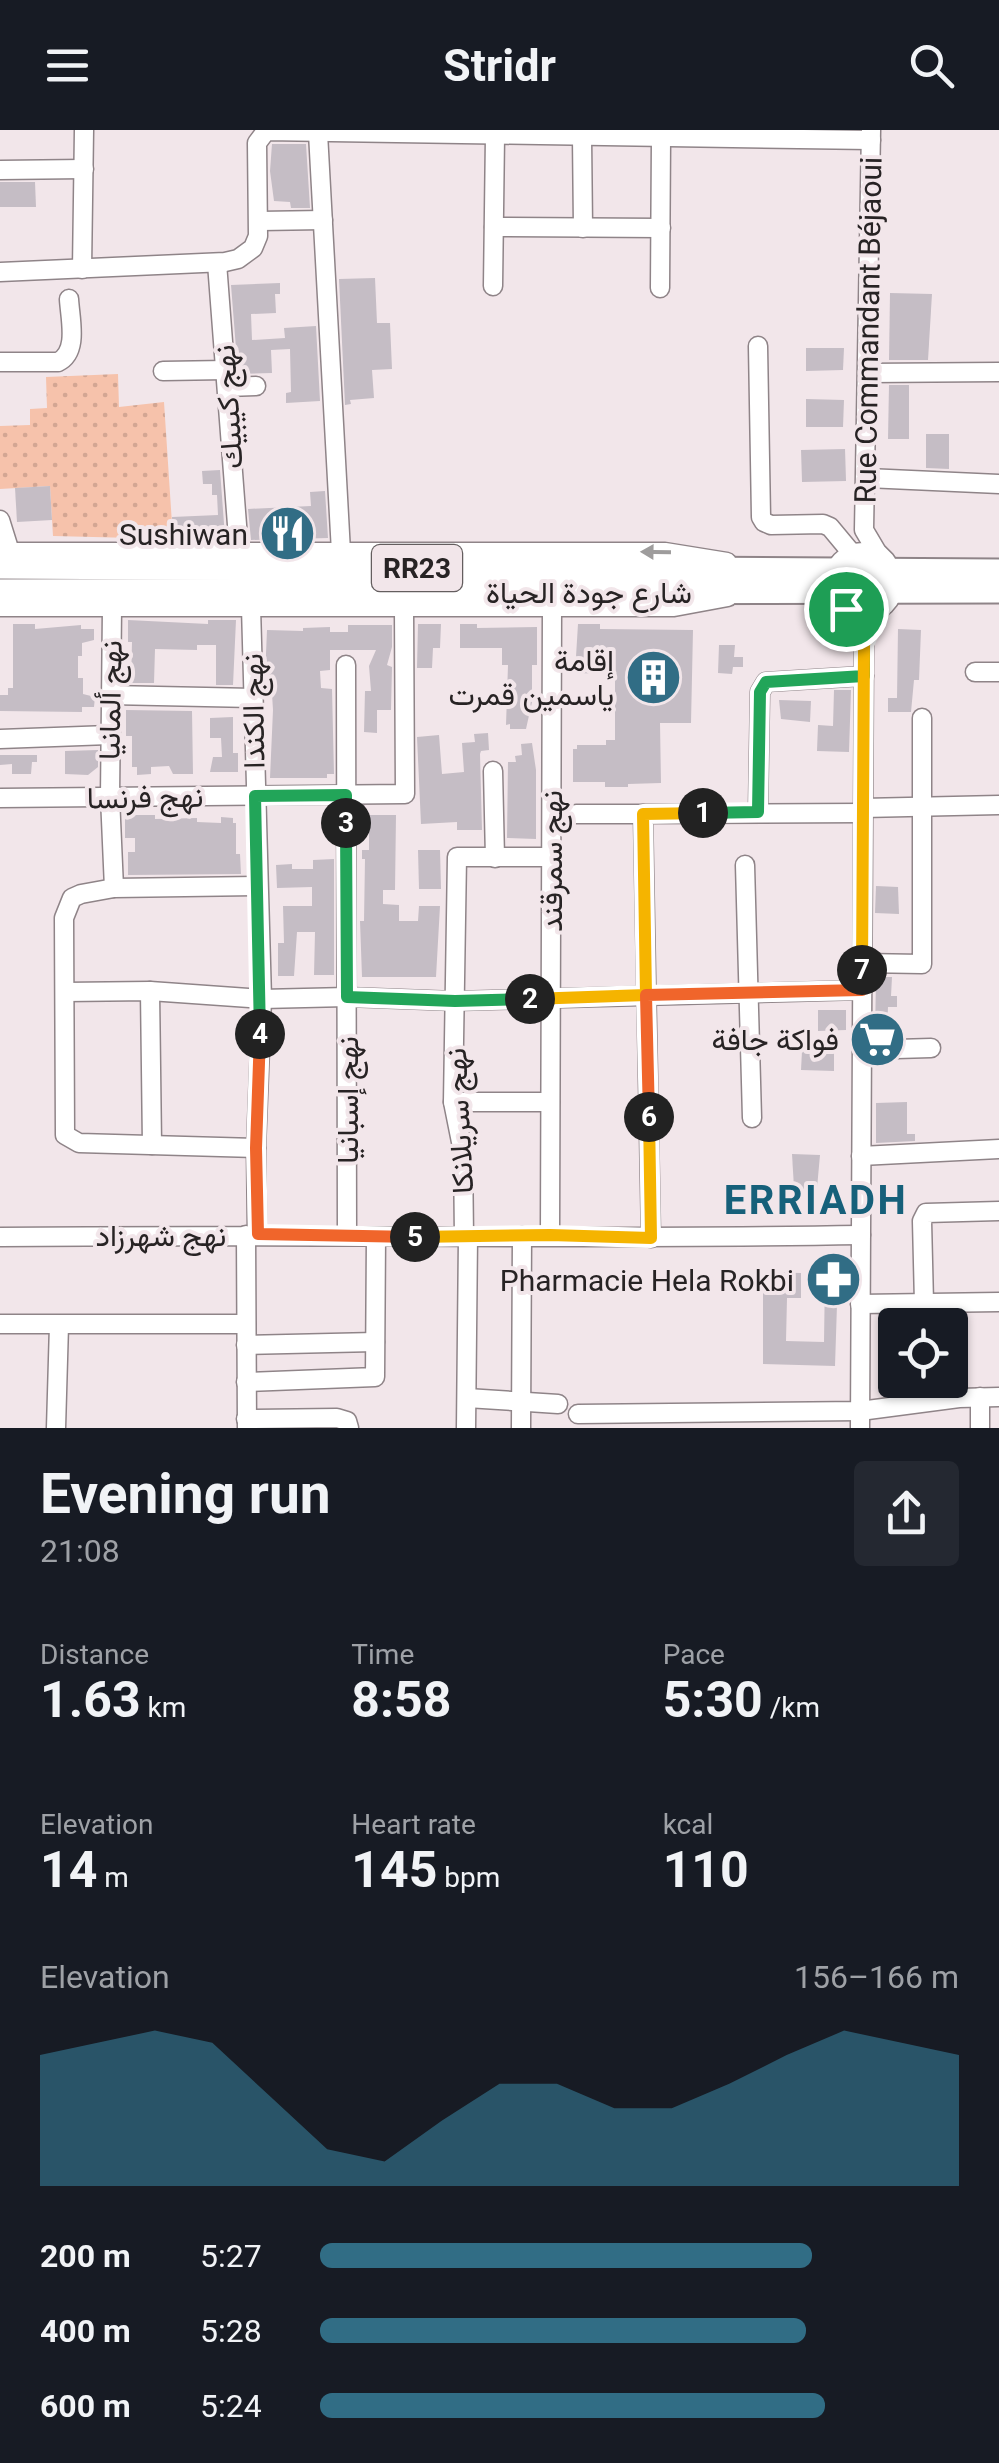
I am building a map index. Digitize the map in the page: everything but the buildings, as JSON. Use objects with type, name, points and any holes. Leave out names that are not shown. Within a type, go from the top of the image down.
[{"type":"highway","name":"شارع جودة الحياة","points":[[4,557],[748,581]]},
{"type":"highway","name":"شارع جودة الحياة","points":[[888,583],[999,572]]},
{"type":"highway","name":"شارع جودة الحياة","points":[[0,592],[748,581],[841,576],[999,593]]},
{"type":"street","points":[[82,270],[84,130]]},
{"type":"street","points":[[0,272],[238,259],[252,248],[260,221],[257,143],[266,132],[495,136],[560,133],[660,139],[871,135]]},
{"type":"street","points":[[318,134],[342,552]]},
{"type":"street","name":"Rue Commandant Béjaoui","points":[[864,530],[871,135]]},
{"type":"street","points":[[493,286],[495,136]]},
{"type":"street","points":[[582,137],[583,228]]},
{"type":"street","points":[[660,139],[660,288]]},
{"type":"street","points":[[0,170],[84,169]]},
{"type":"street","points":[[260,221],[323,220]]},
{"type":"street","points":[[494,227],[661,228]]},
{"type":"street","name":"نهج كيبيك","points":[[217,263],[239,551]]},
{"type":"street","points":[[0,362],[58,362],[66,358],[71,348],[69,299]]},
{"type":"street","points":[[758,346],[761,517],[771,525],[830,527],[841,576],[864,644],[860,1419]]},
{"type":"street","points":[[163,371],[226,378],[256,386]]},
{"type":"street","points":[[868,373],[999,372]]},
{"type":"street","points":[[866,478],[999,484]]},
{"type":"street","points":[[0,520],[4,557],[239,551],[665,552],[723,561],[748,581],[693,606],[0,607]]},
{"type":"street","points":[[841,576],[864,530]]},
{"type":"street","points":[[864,530],[888,583],[864,644]]},
{"type":"street","points":[[841,576],[864,551],[888,583]]},
{"type":"street","name":"نهج الكندا","points":[[247,1423],[246,1324],[262,999],[251,607]]},
{"type":"street","name":"نهج سمرقند","points":[[550,1235],[552,607]]},
{"type":"street","name":"نهج ألمانيا","points":[[112,608],[110,797],[114,888]]},
{"type":"street","name":"نهج فرنسا","points":[[0,798],[405,794],[404,609]]},
{"type":"street","name":"نهج إسبانيا","points":[[346,665],[347,1236]]},
{"type":"street","points":[[975,672],[999,672]]},
{"type":"street","points":[[758,812],[760,692],[766,682],[864,676]]},
{"type":"street","points":[[110,695],[253,698]]},
{"type":"street","points":[[862,963],[922,964],[922,718]]},
{"type":"street","points":[[0,739],[110,736]]},
{"type":"street","points":[[493,771],[494,858]]},
{"type":"street","points":[[576,814],[999,805]]},
{"type":"street","points":[[643,814],[651,1238]]},
{"type":"street","name":"نهج سريلانكا","points":[[466,1428],[463,1152],[453,1102],[457,857],[551,858]]},
{"type":"street","points":[[745,865],[752,1118]]},
{"type":"street","points":[[256,1148],[79,1143],[66,1135],[64,992],[66,908],[80,894],[114,888],[257,886]]},
{"type":"street","points":[[64,992],[455,1001],[862,990]]},
{"type":"street","points":[[150,991],[152,1145]]},
{"type":"street","points":[[862,1050],[931,1048]]},
{"type":"street","points":[[453,1102],[550,1102]]},
{"type":"street","points":[[861,1156],[999,1149]]},
{"type":"street","points":[[924,1303],[922,1221],[926,1213],[999,1211]]},
{"type":"street","name":"نهج شهرزاد","points":[[0,1237],[861,1235]]},
{"type":"street","points":[[246,1382],[376,1377],[376,1236]]},
{"type":"street","points":[[520,1428],[522,1236]]},
{"type":"street","points":[[860,1304],[999,1302]]},
{"type":"street","points":[[0,1324],[246,1324]]},
{"type":"street","points":[[56,1428],[59,1325]]},
{"type":"street","points":[[246,1345],[375,1342]]},
{"type":"street","points":[[578,1414],[757,1421],[860,1419],[990,1397],[980,1428]]},
{"type":"street","points":[[467,1398],[558,1404]]},
{"type":"street","points":[[247,1423],[338,1418],[346,1421],[349,1428]]},
{"type":"shaded area","points":[[118,374],[119,407],[164,402],[173,539],[53,536],[50,486],[0,489],[0,426],[30,425],[30,409],[47,408],[46,377]]},
{"type":"place","name":"Sushiwan","points":[[287,534]]},
{"type":"place","name":"إقامة ياسمين قمرت","points":[[653,677]]},
{"type":"place","name":"فواكة جافة","points":[[878,1039]]},
{"type":"place","name":"Pharmacie Hela Rokbi","points":[[833,1280]]},
{"type":"district","name":"ERRIADH","points":[[816,1200]]},
{"type":"route","points":[[846,609],[864,614],[881,608],[864,644],[864,676],[862,990],[646,995],[651,1238],[258,1234],[256,1148],[262,999],[255,796],[346,795],[347,997],[455,1001],[646,995],[643,814],[758,812],[762,686],[769,679],[864,676],[864,644],[846,609]]}]
